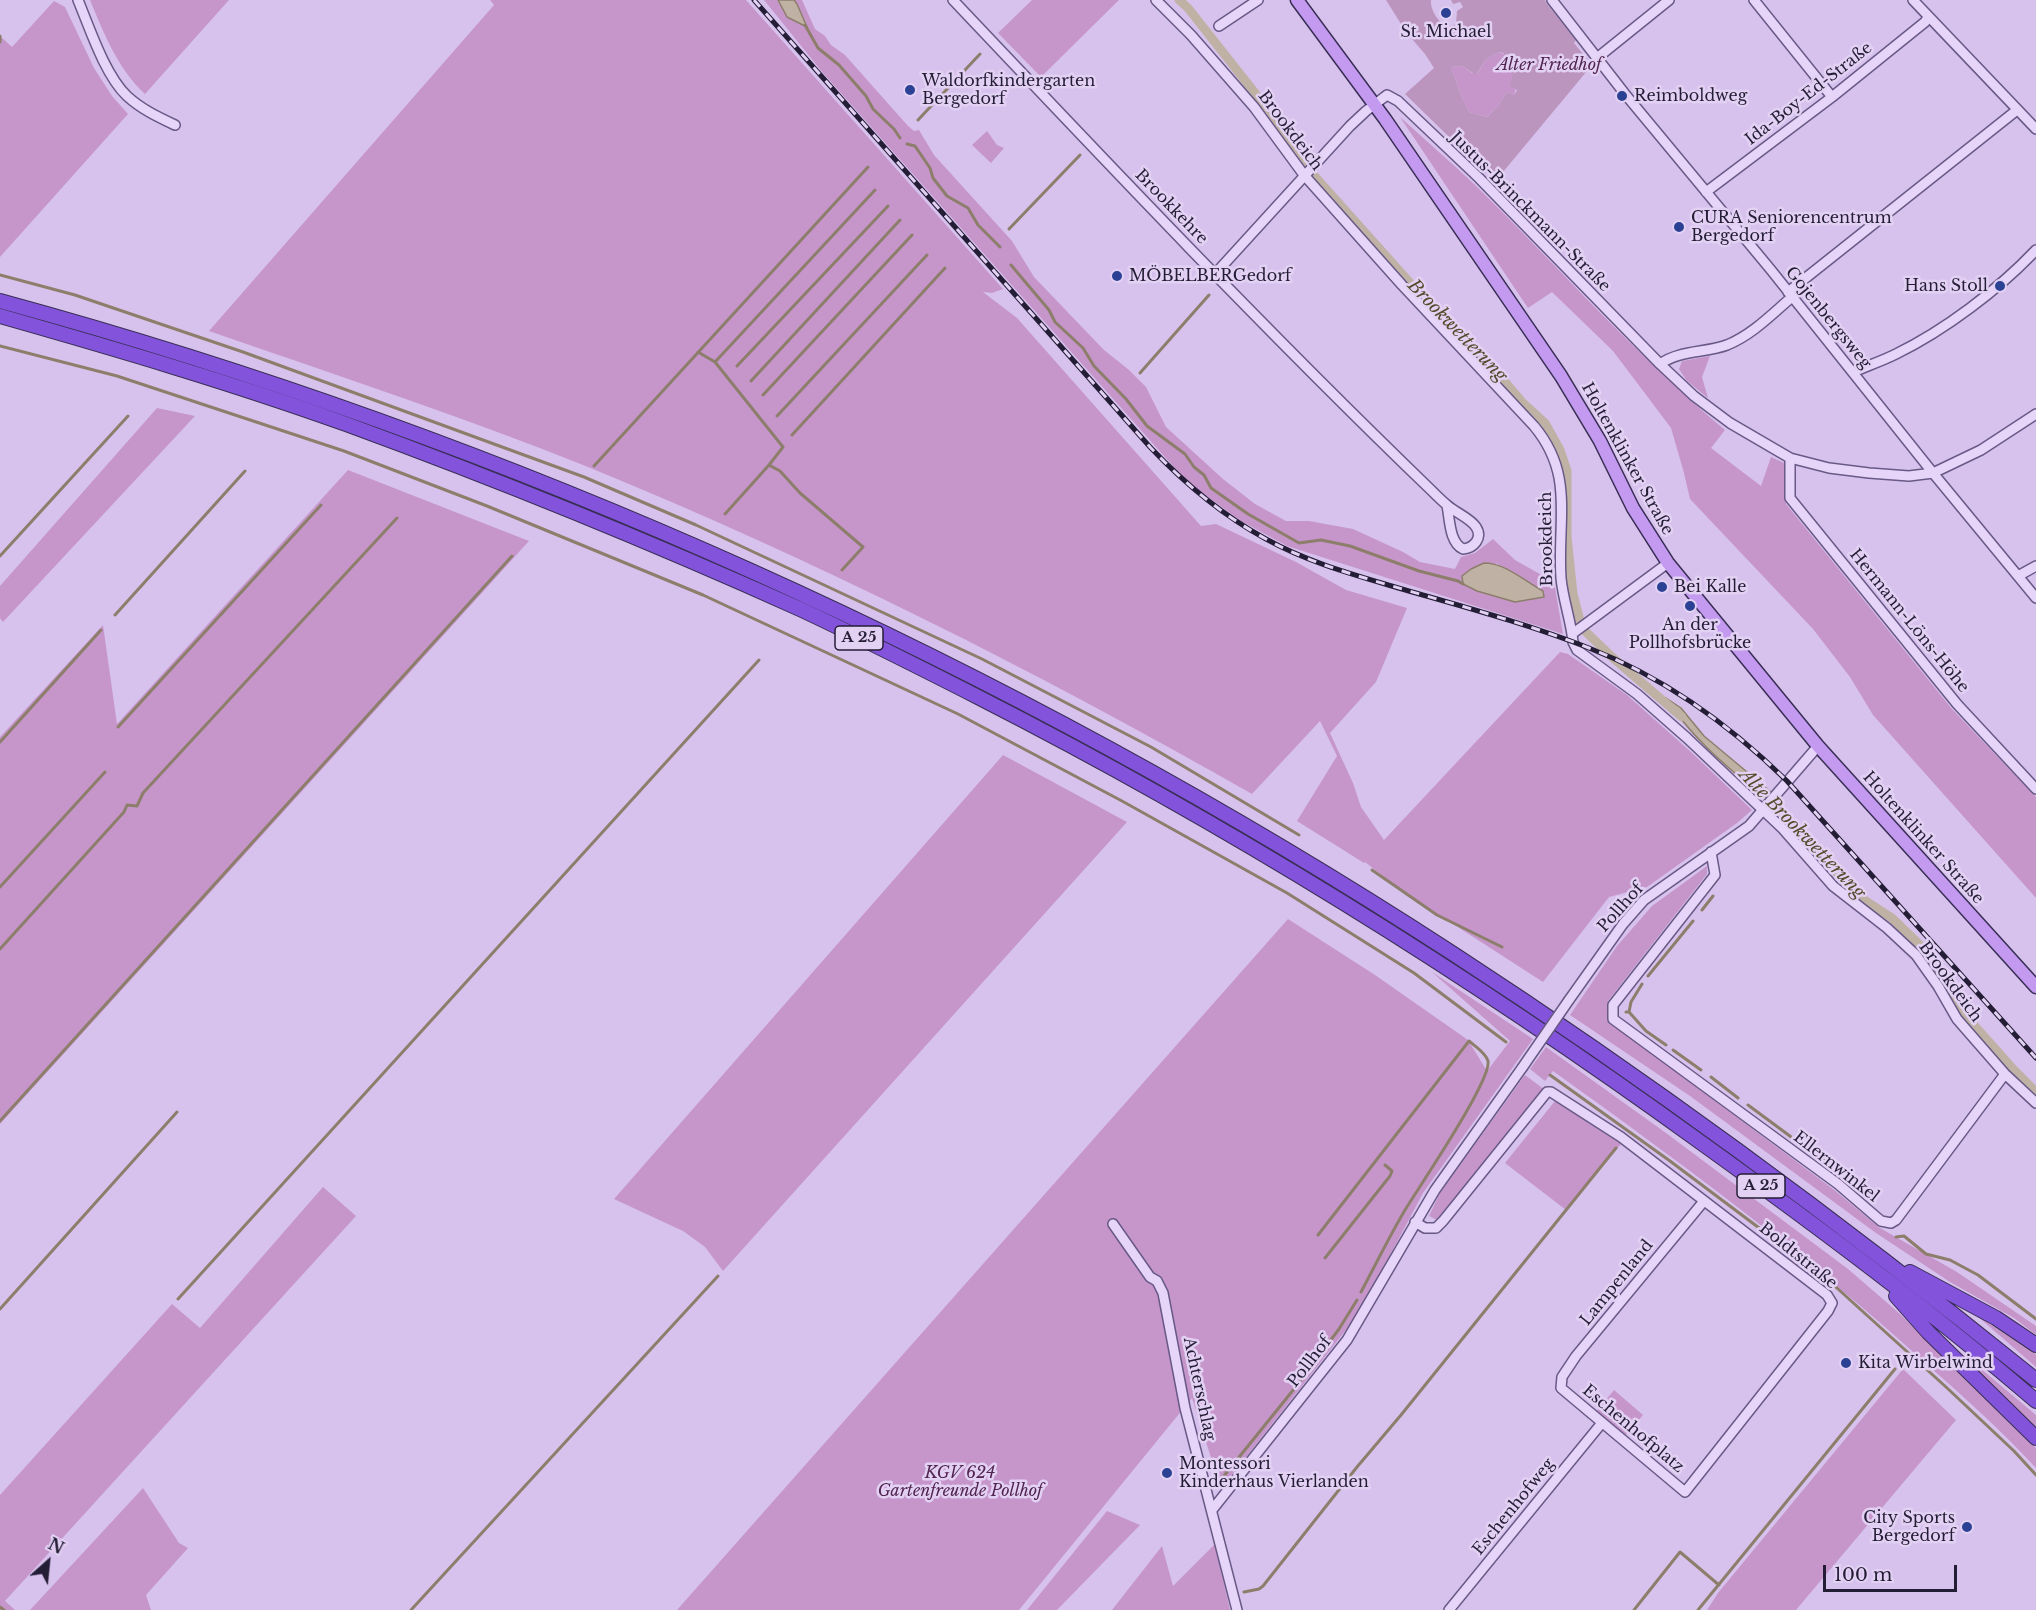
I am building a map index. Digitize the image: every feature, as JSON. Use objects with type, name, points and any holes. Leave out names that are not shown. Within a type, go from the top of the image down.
[{"type":"highway","name":"A 25","points":[[0,301],[135,340],[274,384],[491,463],[600,507],[800,594],[1006,695],[1142,767],[1231,818],[1448,950],[1562,1026],[1658,1092],[1882,1257],[2036,1380]]},
{"type":"highway","name":"A 25","points":[[0,316],[270,398],[343,423],[487,478],[701,565],[804,611],[926,670],[1135,780],[1318,886],[1554,1038],[1649,1104],[1873,1269],[2036,1401]]},
{"type":"highway","points":[[1882,1257],[1987,1313],[2036,1345]]},
{"type":"highway","points":[[1873,1269],[1928,1332],[2036,1438]]},
{"type":"main road","name":"Holtenklinker Straße","points":[[1297,0],[1374,104],[1517,310],[1582,409],[1633,508],[1668,563],[1818,747],[2036,987]]},
{"type":"street","points":[[78,0],[118,86],[139,106],[175,125]]},
{"type":"street","name":"Brookkehre","points":[[953,0],[1330,393],[1447,506],[1477,529],[1478,540],[1472,547],[1463,549],[1456,544],[1451,532],[1447,506]]},
{"type":"street","name":"Brookdeich","points":[[1156,0],[1191,35],[1254,107],[1402,285],[1534,426],[1549,446],[1560,473],[1562,581],[1577,650],[1637,694],[1687,738],[1764,810],[1833,886],[1887,928],[1916,956],[1938,986],[1957,1019],[2005,1074],[2036,1103]]},
{"type":"street","points":[[1219,26],[1258,0]]},
{"type":"street","name":"Gojenbergsweg","points":[[1552,0],[2036,598]]},
{"type":"street","points":[[1597,58],[1669,0]]},
{"type":"street","points":[[1754,0],[1832,97]]},
{"type":"street","points":[[1913,0],[2036,129]]},
{"type":"street","name":"Ida-Boy-Ed-Straße","points":[[1706,192],[1832,97],[1925,22],[1928,16]]},
{"type":"street","name":"Justus-Brinckmann-Straße","points":[[1374,104],[1388,95],[1398,101],[1488,188],[1660,364],[1695,396],[1730,423],[1790,458],[1829,468],[1869,473],[1909,477],[1934,473],[1981,450],[2036,414]]},
{"type":"street","points":[[1215,274],[1350,126],[1374,104]]},
{"type":"street","points":[[1660,364],[1670,357],[1707,351],[1730,344],[1748,334],[1790,295],[2017,110]]},
{"type":"street","points":[[1853,372],[1896,354],[1939,329],[1978,302],[2021,267],[2036,250]]},
{"type":"street","name":"Hermann-Löns-Höhe","points":[[1790,458],[1790,498],[1957,704],[2036,789]]},
{"type":"street","points":[[1572,634],[1668,563]]},
{"type":"street","points":[[2018,576],[2036,566]]},
{"type":"street","name":"Pollhof","points":[[1212,1510],[1347,1340],[1415,1222],[1469,1141],[1623,924],[1644,900],[1749,826],[1818,747]]},
{"type":"street","name":"Ellernwinkel","points":[[1711,852],[1715,874],[1613,1005],[1613,1019],[1838,1184],[1881,1221],[1887,1223],[1896,1220],[2005,1074]]},
{"type":"street","name":"Boldtstraße","points":[[1415,1222],[1425,1228],[1436,1228],[1547,1092],[1551,1092],[1621,1137],[1827,1295],[1832,1303],[1828,1311],[1685,1492]]},
{"type":"street","name":"Lampenland","points":[[1561,1388],[1562,1377],[1576,1356],[1704,1201]]},
{"type":"street","name":"Achterschlag","points":[[1113,1224],[1150,1277],[1157,1281],[1163,1293],[1185,1408],[1237,1610]]},
{"type":"street","name":"Eschenhofplatz","points":[[1561,1388],[1601,1424],[1685,1492]]},
{"type":"street","name":"Eschenhofweg","points":[[1449,1610],[1601,1424]]},
{"type":"green space","points":[[90,0],[229,0],[145,94],[119,62]]},
{"type":"green space","points":[[490,0],[746,0],[1003,289],[992,293],[983,292],[1017,318],[1201,526],[1216,524],[1296,562],[1346,590],[1407,608],[1376,682],[1330,733],[1353,783],[1361,807],[1384,840],[1560,652],[1568,654],[1627,695],[1752,810],[1647,887],[1609,897],[1543,982],[1402,891],[1365,862],[1297,821],[1337,756],[1320,721],[1252,794],[1008,661],[758,540],[588,467],[494,431],[209,331],[494,5]]},
{"type":"green space","points":[[764,0],[802,0],[815,29],[845,55],[908,126],[914,131],[919,130],[934,155],[1012,241],[1034,277],[1104,350],[1146,387],[1166,427],[1223,479],[1255,504],[1286,521],[1309,521],[1353,529],[1420,562],[1455,569],[1461,557],[1475,553],[1493,539],[1515,560],[1554,582],[1563,634],[1287,546],[1241,521],[1201,492],[1179,473],[823,73]],"holes":[[[1496,563],[1544,597],[1515,602],[1477,591]]]},
{"type":"green space","points":[[1032,0],[1119,0],[1041,77],[998,33]]},
{"type":"green space","name":"Alter Friedhof","points":[[1386,0],[1431,0],[1436,16],[1449,27],[1456,24],[1457,11],[1463,7],[1460,2],[1453,4],[1451,0],[1545,0],[1592,65],[1498,178],[1492,173],[1486,173],[1405,94],[1434,68],[1406,32]],"holes":[[[1499,52],[1508,59],[1516,60],[1510,86],[1517,90],[1514,95],[1507,92],[1487,117],[1469,112],[1451,67],[1462,66],[1476,75],[1486,59]]]},
{"type":"green space","points":[[54,1],[65,7],[94,68],[112,96],[128,114],[0,257],[0,36],[12,47]]},
{"type":"green space","points":[[1499,52],[1516,60],[1514,95],[1507,92],[1487,117],[1469,112],[1451,67],[1462,66],[1477,74],[1486,59]]},
{"type":"green space","points":[[1400,117],[1474,184],[1597,310],[1725,430],[1711,448],[1761,486],[1771,457],[1784,463],[1786,504],[1952,709],[2036,797],[2036,898],[1873,715],[1850,677],[1813,629],[1690,499],[1671,428],[1613,351],[1552,292],[1528,308]]},
{"type":"green space","points":[[987,131],[997,145],[1004,148],[991,163],[972,145]]},
{"type":"green space","points":[[1710,356],[1702,377],[1708,398],[1687,381],[1679,369],[1682,361]]},
{"type":"green space","points":[[157,408],[195,416],[3,622],[0,618],[0,586]]},
{"type":"green space","points":[[348,470],[529,541],[0,1124],[0,737],[103,625],[117,724]]},
{"type":"green space","points":[[1003,755],[1127,822],[723,1271],[705,1247],[683,1231],[614,1199]]},
{"type":"green space","points":[[1707,866],[1707,874],[1608,1001],[1608,1021],[1833,1189],[1880,1228],[1957,1272],[2036,1326],[2036,1335],[2014,1318],[1950,1282],[1876,1233],[1690,1096],[1570,1015],[1617,946],[1652,906]]},
{"type":"green space","name":"KGV 624 Gartenfreunde Pollhof","points":[[1288,919],[1375,975],[1468,1040],[1487,1071],[1510,1041],[1432,972],[1533,1039],[1423,1193],[1360,1312],[1221,1489],[1192,1398],[1019,1610],[677,1610]]},
{"type":"green space","points":[[1546,1047],[1848,1269],[1899,1313],[2036,1448],[2036,1468],[1998,1429],[1944,1380],[1841,1289],[1794,1251],[1553,1071],[1545,1081],[1530,1069]]},
{"type":"green space","points":[[1525,1075],[1545,1090],[1439,1221],[1429,1216],[1440,1193]]},
{"type":"green space","points":[[1555,1101],[1621,1144],[1566,1210],[1505,1163]]},
{"type":"green space","points":[[323,1187],[356,1216],[5,1601],[15,1610],[0,1610],[0,1495],[172,1304],[200,1328]]},
{"type":"green space","points":[[1976,1315],[2036,1354],[2036,1367]]},
{"type":"green space","points":[[1958,1352],[2036,1415],[2036,1427]]},
{"type":"green space","points":[[1903,1369],[1956,1420],[1796,1610],[1707,1610],[1718,1593]]},
{"type":"green space","points":[[1614,1390],[1643,1415],[1624,1437],[1595,1413]]},
{"type":"green space","points":[[143,1488],[179,1543],[188,1548],[146,1595],[151,1610],[30,1610]]},
{"type":"green space","points":[[1107,1511],[1140,1525],[1057,1610],[1027,1610]]},
{"type":"green space","points":[[1215,1544],[1230,1610],[1112,1610],[1162,1546],[1173,1586]]},
{"type":"shaded area","points":[[778,0],[794,0],[807,27],[787,17]]},
{"type":"shaded area","points":[[1484,563],[1500,566],[1515,573],[1543,591],[1544,597],[1515,602],[1477,591],[1463,584],[1462,576]]},
{"type":"shaded area","points":[[1666,698],[1681,708],[1704,736],[1771,792],[1765,799],[1699,740]]},
{"type":"waterway","name":"Brookwetterung","points":[[1179,0],[1188,8],[1255,93],[1293,152],[1462,341],[1483,356],[1522,402],[1545,423],[1560,450],[1567,471],[1567,537],[1573,594],[1580,621],[1586,632],[1613,658],[1682,717]]},
{"type":"waterway","points":[[805,25],[818,48],[839,65],[866,96],[873,109],[900,138]]},
{"type":"waterway","points":[[0,36],[0,42]]},
{"type":"waterway","points":[[918,120],[980,54]]},
{"type":"waterway","points":[[907,144],[915,146],[930,168],[933,178],[947,196],[968,208],[978,225],[1000,247]]},
{"type":"waterway","points":[[1009,229],[1080,155]]},
{"type":"waterway","points":[[594,466],[868,167]]},
{"type":"waterway","points":[[715,362],[875,190]]},
{"type":"waterway","points":[[737,366],[888,206]]},
{"type":"waterway","points":[[751,381],[900,220]]},
{"type":"waterway","points":[[763,395],[912,235]]},
{"type":"waterway","points":[[777,416],[927,255]]},
{"type":"waterway","points":[[1011,265],[1049,310],[1055,322],[1083,348],[1094,366],[1126,399],[1147,426],[1185,454],[1194,467],[1204,475],[1211,488],[1248,514],[1299,543],[1321,540],[1350,546],[1463,584]]},
{"type":"waterway","points":[[792,435],[945,268]]},
{"type":"waterway","points":[[0,275],[75,295],[243,352],[584,477],[696,525],[982,659],[1151,747],[1299,835]]},
{"type":"waterway","points":[[1140,373],[1209,295]]},
{"type":"waterway","points":[[0,346],[117,376],[344,451],[487,506],[703,595],[958,714],[1122,801],[1287,893],[1414,973],[1506,1042]]},
{"type":"waterway","points":[[698,352],[715,362],[783,447],[725,514]]},
{"type":"waterway","points":[[0,556],[128,416]]},
{"type":"waterway","points":[[769,465],[780,471],[800,493],[863,547],[842,570]]},
{"type":"waterway","points":[[115,615],[245,471]]},
{"type":"waterway","points":[[118,727],[321,505]]},
{"type":"waterway","points":[[0,949],[124,812],[127,805],[137,806],[143,793],[397,518]]},
{"type":"waterway","points":[[0,1121],[512,556]]},
{"type":"waterway","points":[[0,742],[101,630]]},
{"type":"waterway","points":[[178,1299],[759,660]]},
{"type":"waterway","points":[[0,887],[105,772]]},
{"type":"waterway","name":"Alte Brookwetterung","points":[[1767,795],[1858,896],[1892,918],[1922,947],[1946,978],[1964,1014],[2036,1092]]},
{"type":"waterway","points":[[1372,870],[1437,915],[1502,947]]},
{"type":"waterway","points":[[1702,910],[1713,896]]},
{"type":"waterway","points":[[1648,976],[1693,921]]},
{"type":"waterway","points":[[1629,1012],[1631,1002],[1642,984]]},
{"type":"waterway","points":[[1626,1012],[1629,1012],[1646,1031],[1666,1045]]},
{"type":"waterway","points":[[1318,1235],[1469,1041],[1480,1050],[1488,1061],[1479,1089],[1405,1210],[1361,1292]]},
{"type":"waterway","points":[[1673,1050],[1701,1070]]},
{"type":"waterway","points":[[1550,1075],[1670,1161],[1827,1279],[1946,1387],[2036,1475]]},
{"type":"waterway","points":[[1711,1077],[1738,1098]]},
{"type":"waterway","points":[[1748,1105],[1802,1145]]},
{"type":"waterway","points":[[0,1309],[177,1112]]},
{"type":"waterway","points":[[1244,1592],[1263,1586],[1616,1148]]},
{"type":"waterway","points":[[1810,1151],[1831,1165]]},
{"type":"waterway","points":[[1325,1258],[1390,1176],[1392,1171],[1385,1165]]},
{"type":"waterway","points":[[1838,1172],[1849,1181]]},
{"type":"waterway","points":[[1856,1187],[1865,1196]]},
{"type":"waterway","points":[[1896,1237],[1904,1236],[1926,1254],[1950,1260],[1978,1275],[2036,1319]]},
{"type":"waterway","points":[[411,1610],[718,1276]]},
{"type":"waterway","points":[[1223,1477],[1294,1389],[1339,1329],[1357,1300]]},
{"type":"waterway","points":[[1698,1610],[1895,1369]]},
{"type":"waterway","points":[[1634,1610],[1680,1552],[1719,1585]]},
{"type":"waterway","points":[[0,1607],[4,1610]]},
{"type":"railway","points":[[754,0],[1150,447],[1204,498],[1250,530],[1295,553],[1339,570],[1513,622],[1589,648],[1643,673],[1694,704],[1765,760],[1787,781],[2036,1058]]},
{"type":"place","name":"St. Michael","points":[[1446,13]]},
{"type":"place","name":"Waldorfkindergarten Bergedorf","points":[[910,90]]},
{"type":"place","name":"Reimboldweg","points":[[1622,96]]},
{"type":"place","name":"CURA Seniorencentrum Bergedorf","points":[[1679,227]]},
{"type":"place","name":"MÖBELBERGedorf","points":[[1117,276]]},
{"type":"place","name":"Hans Stoll","points":[[2000,286]]},
{"type":"place","name":"Bei Kalle","points":[[1662,587]]},
{"type":"place","name":"An der Pollhofsbrücke","points":[[1690,606]]},
{"type":"place","name":"Kita Wirbelwind","points":[[1846,1363]]},
{"type":"place","name":"Montessori Kinderhaus Vierlanden","points":[[1167,1473]]},
{"type":"place","name":"City Sports Bergedorf","points":[[1967,1527]]}]
